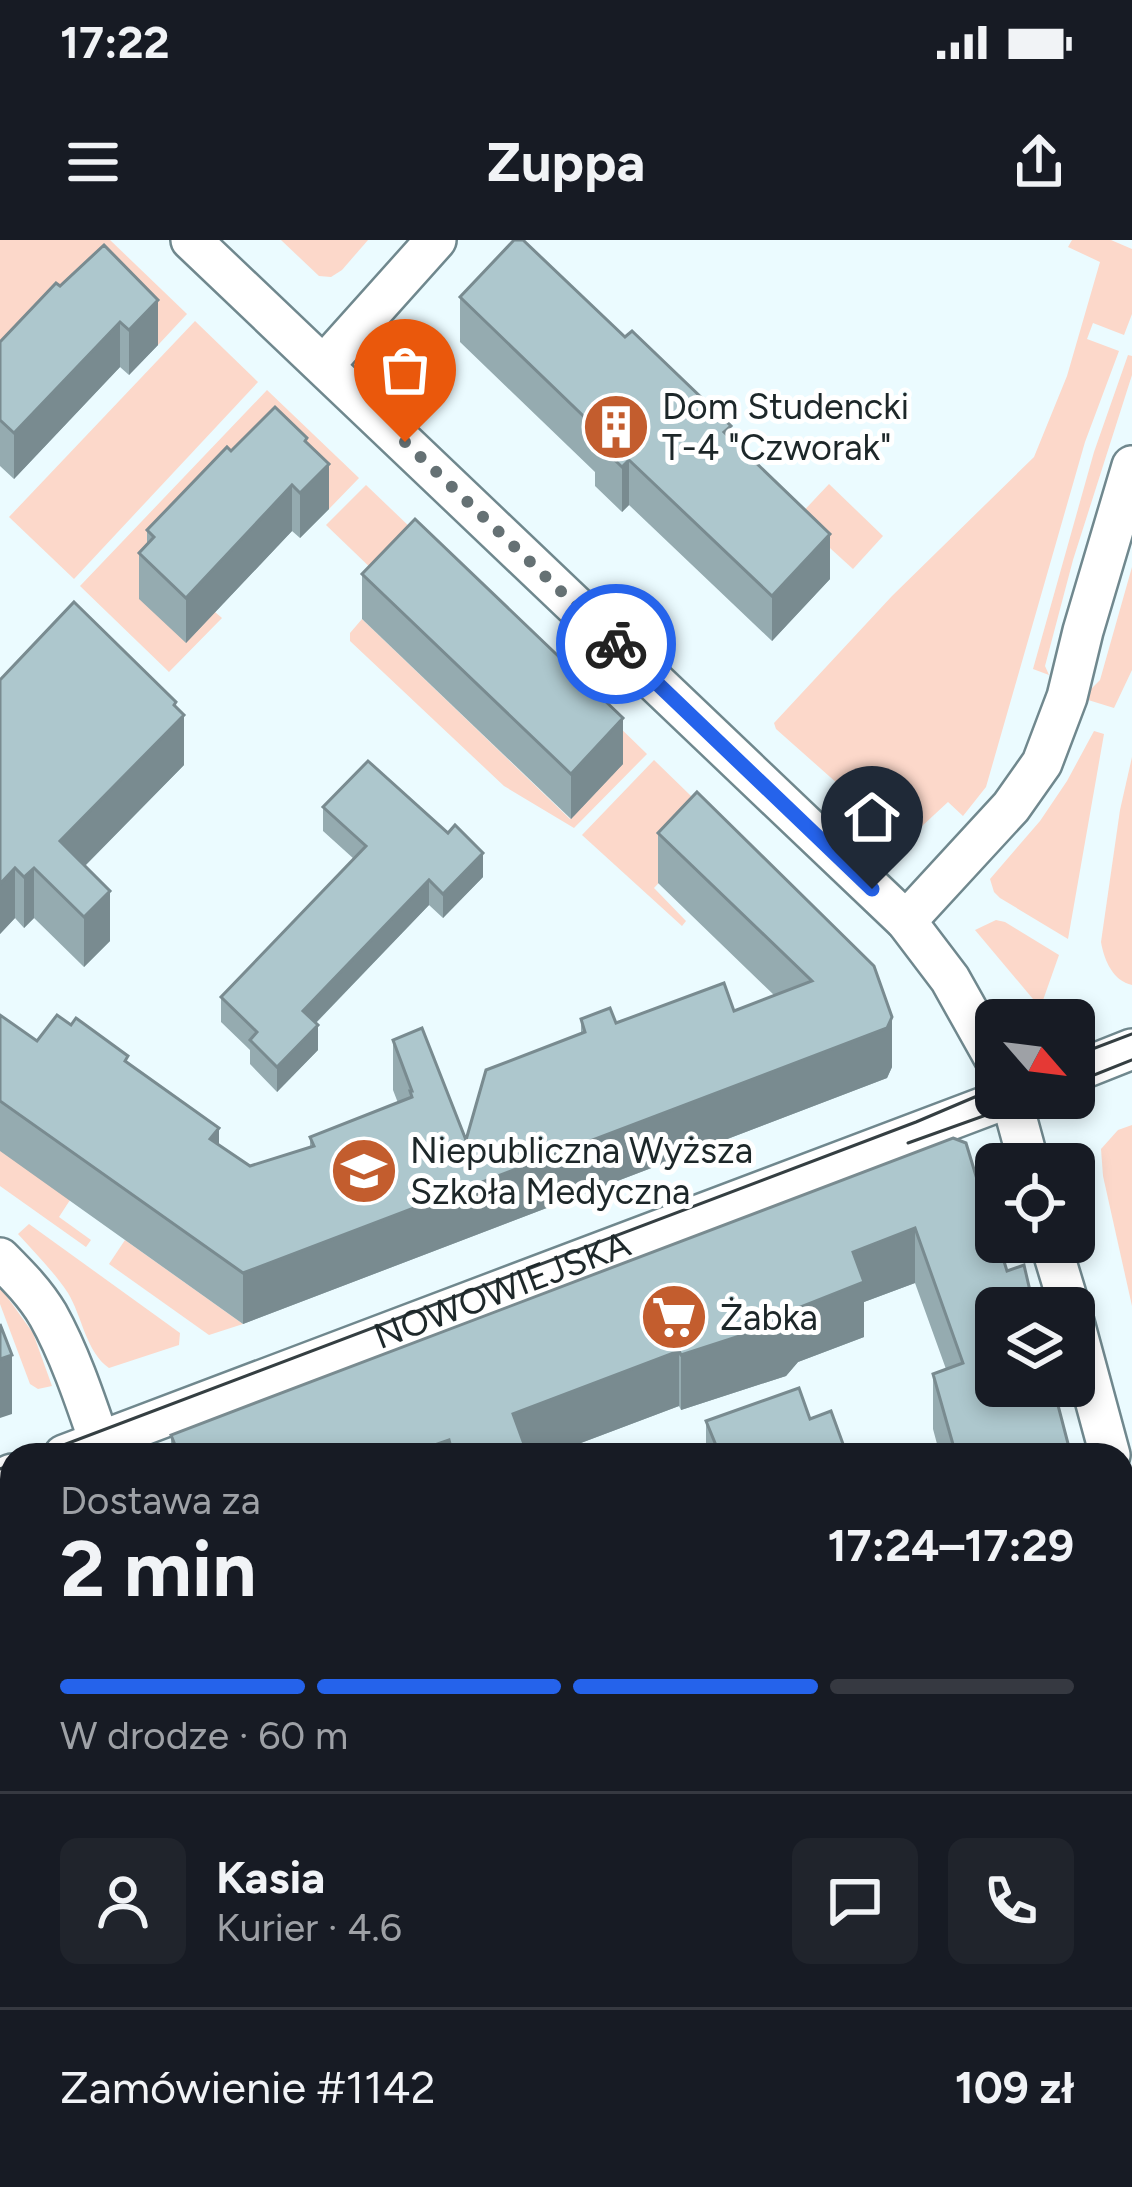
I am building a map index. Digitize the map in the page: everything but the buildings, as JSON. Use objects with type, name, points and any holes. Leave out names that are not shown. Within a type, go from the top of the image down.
[{"type":"street","points":[[191,240],[906,921],[975,1021]]},
{"type":"street","points":[[324,365],[436,240]]},
{"type":"street","points":[[906,921],[1011,807],[1042,763],[1067,697],[1132,466]]},
{"type":"street","points":[[1095,1064],[1132,1049]]},
{"type":"street","name":"NOWOWIEJSKA","points":[[110,1443],[975,1111]]},
{"type":"street","points":[[0,1258],[26,1284],[62,1342],[87,1443]]},
{"type":"street","points":[[1095,1400],[1107,1443]]},
{"type":"shaded area","points":[[0,240],[110,240],[187,314],[158,345],[0,387]]},
{"type":"shaded area","points":[[281,240],[368,240],[331,277],[319,276]]},
{"type":"shaded area","points":[[1072,240],[1111,240],[1132,249],[1132,314],[1124,335],[1093,323],[1087,339],[1119,351],[1085,442],[986,787],[963,816],[948,802],[921,827],[896,839],[885,828],[894,818],[882,806],[872,816],[858,802],[875,782],[864,773],[847,792],[774,723],[892,596],[1034,457],[1067,376],[1100,262],[1068,247]]},
{"type":"shaded area","points":[[195,321],[258,382],[74,579],[9,517]]},
{"type":"shaded area","points":[[1128,355],[1132,356],[1132,375],[1073,560],[1045,666],[1049,675],[1033,669],[1094,452]]},
{"type":"shaded area","points":[[267,390],[359,478],[329,509],[305,486],[185,643],[215,612],[222,618],[169,672],[80,586]]},
{"type":"shaded area","points":[[829,484],[883,536],[853,569],[797,518]]},
{"type":"shaded area","points":[[366,485],[413,530],[378,575],[326,525]]},
{"type":"shaded area","points":[[1132,567],[1132,670],[1114,708],[1085,699],[1100,680]]},
{"type":"shaded area","points":[[362,619],[570,819],[610,718],[647,754],[574,828],[504,786],[350,641],[350,633]]},
{"type":"shaded area","points":[[1094,731],[1104,734],[1068,939],[1000,898],[990,879],[1040,821]]},
{"type":"shaded area","points":[[1132,757],[1132,985],[1110,969],[1101,942]]},
{"type":"shaded area","points":[[654,760],[760,863],[696,843],[654,888],[686,921],[682,926],[582,835]]},
{"type":"shaded area","points":[[996,920],[1005,922],[1059,955],[1043,999],[1033,999],[975,930]]},
{"type":"shaded area","points":[[1132,1125],[1132,1306],[1101,1149],[1118,1130]]},
{"type":"shaded area","points":[[0,1150],[70,1200],[59,1217],[91,1240],[86,1247],[0,1186]]},
{"type":"shaded area","points":[[29,1224],[180,1333],[179,1345],[109,1368],[90,1343],[68,1293],[18,1234]]},
{"type":"shaded area","points":[[125,1240],[243,1324],[209,1335],[109,1264]]},
{"type":"shaded area","points":[[0,1287],[33,1333],[52,1386],[38,1389],[30,1384],[0,1304]]},
{"type":"tram line","points":[[1095,1048],[1132,1034]]},
{"type":"tram line","points":[[1095,1075],[1132,1060]]},
{"type":"tram line","points":[[69,1443],[975,1097]]},
{"type":"tram line","points":[[908,1143],[975,1119]]},
{"type":"way so far","points":[[405,442],[616,644]]},
{"type":"place","name":"Dom Studencki T-4 \"Czworak\"","points":[[616,427]]},
{"type":"place","name":"Niepubliczna Wyższa Szkoła Medyczna","points":[[364,1171]]},
{"type":"place","name":"Żabka","points":[[674,1317]]},
{"type":"route","points":[[616,644],[872,889]]}]
